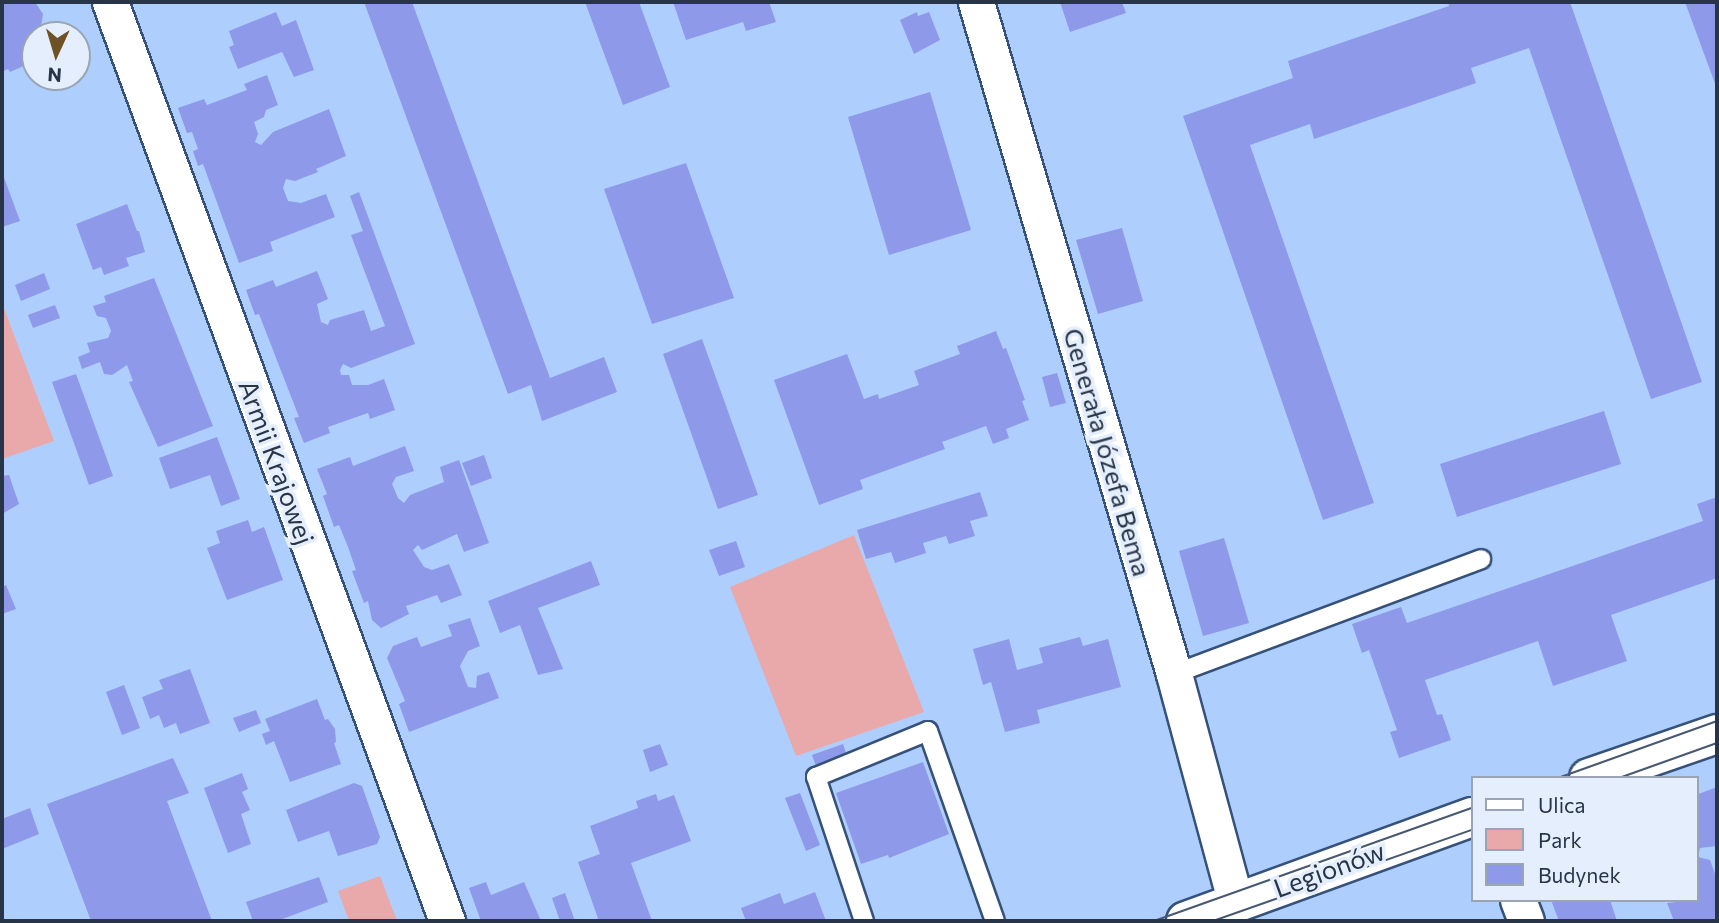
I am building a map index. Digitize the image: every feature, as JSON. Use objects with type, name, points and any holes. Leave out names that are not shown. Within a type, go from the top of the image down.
[{"type":"street","name":"Armii Krajowej","points":[[110,2],[447,921]]},
{"type":"street","name":"Generała Józefa Bema","points":[[976,2],[1174,674],[1237,904]]},
{"type":"street","points":[[1595,776],[1717,733]]},
{"type":"street","name":"Legionów","points":[[1186,921],[1470,818]]},
{"type":"street","points":[[1519,902],[1526,921]]},
{"type":"lane","points":[[1174,674],[1481,559]]},
{"type":"lane","points":[[864,921],[816,777],[928,732],[995,921]]},
{"type":"green space","points":[[2,303],[54,441],[2,459]]},
{"type":"green space","points":[[854,535],[924,712],[796,756],[730,587]]},
{"type":"green space","points":[[380,876],[397,921],[349,921],[338,891]]},
{"type":"building","points":[[2,2],[35,2],[43,14],[42,21],[21,21],[21,67],[2,72]]},
{"type":"building","points":[[364,2],[412,2],[550,378],[604,357],[617,392],[542,421],[531,385],[508,394]]},
{"type":"building","points":[[585,2],[639,2],[670,87],[623,105]]},
{"type":"building","points":[[673,2],[769,2],[776,22],[746,31],[743,22],[686,40]]},
{"type":"building","points":[[1060,2],[1122,2],[1126,13],[1070,32]]},
{"type":"building","points":[[1448,2],[1570,2],[1702,382],[1651,399],[1529,48],[1471,68],[1476,83],[1314,139],[1310,124],[1250,145],[1374,503],[1323,520],[1183,116],[1293,78],[1288,61],[1449,6]]},
{"type":"building","points":[[1685,2],[1717,2],[1717,89]]},
{"type":"building","points":[[276,12],[282,26],[296,20],[314,70],[294,77],[282,52],[238,69],[229,47],[234,45],[229,31]]},
{"type":"building","points":[[917,12],[918,16],[929,12],[940,40],[914,54],[900,20]]},
{"type":"building","points":[[267,75],[278,105],[266,110],[264,117],[254,122],[258,134],[255,142],[261,145],[273,132],[329,109],[346,156],[295,181],[286,179],[283,188],[288,201],[301,203],[326,194],[335,217],[270,242],[273,251],[239,263],[203,164],[198,166],[193,151],[198,149],[192,132],[187,133],[178,108],[204,99],[207,105],[247,90],[244,84]]},
{"type":"building","points":[[930,92],[971,230],[889,255],[848,117]]},
{"type":"building","points":[[686,163],[734,298],[652,324],[604,189]]},
{"type":"building","points":[[2,172],[20,221],[2,227]]},
{"type":"building","points":[[359,192],[415,344],[351,368],[343,364],[340,370],[341,375],[349,375],[352,385],[368,385],[384,379],[395,410],[370,419],[368,413],[328,427],[330,433],[304,443],[294,418],[299,417],[259,314],[255,315],[246,290],[273,280],[276,287],[317,271],[328,299],[317,304],[321,322],[328,325],[330,320],[364,310],[371,331],[385,326],[351,235],[363,231],[350,196]]},
{"type":"building","points":[[127,204],[145,252],[126,258],[129,266],[104,275],[101,267],[93,270],[76,224]]},
{"type":"building","points":[[1122,228],[1143,301],[1098,314],[1076,240]]},
{"type":"building","points":[[44,273],[50,289],[21,301],[15,285]]},
{"type":"building","points":[[154,278],[213,426],[158,447],[129,382],[133,381],[127,365],[112,375],[104,374],[100,362],[82,369],[78,357],[90,352],[87,343],[108,338],[111,331],[106,318],[97,316],[93,306],[106,302],[104,296]]},
{"type":"building","points":[[55,305],[60,318],[33,328],[28,315]]},
{"type":"building","points":[[996,331],[1003,349],[1006,348],[1025,400],[1022,401],[1029,420],[1006,429],[1009,438],[993,444],[986,426],[942,442],[945,449],[860,480],[863,489],[819,505],[774,380],[847,354],[864,399],[878,394],[879,399],[919,385],[914,371],[960,354],[957,346]]},
{"type":"building","points":[[702,339],[758,495],[718,509],[663,354]]},
{"type":"building","points":[[1057,373],[1066,403],[1050,407],[1042,377]]},
{"type":"building","points":[[76,374],[113,476],[89,485],[52,382]]},
{"type":"building","points":[[1604,411],[1621,464],[1457,517],[1440,464]]},
{"type":"building","points":[[217,437],[240,499],[221,506],[210,475],[170,489],[159,458]]},
{"type":"building","points":[[405,446],[414,471],[396,477],[392,484],[398,498],[404,503],[410,495],[444,482],[440,467],[459,460],[489,543],[464,552],[457,534],[422,550],[418,545],[413,550],[424,567],[432,570],[449,564],[462,595],[441,603],[437,595],[406,606],[409,614],[381,628],[372,620],[368,601],[364,603],[352,571],[356,570],[348,547],[339,525],[334,527],[323,496],[327,494],[317,469],[350,457],[353,466]]},
{"type":"building","points":[[484,455],[492,478],[471,486],[462,463]]},
{"type":"building","points":[[9,475],[19,504],[2,514],[2,476]]},
{"type":"building","points":[[980,492],[988,516],[970,521],[975,536],[949,544],[946,536],[923,543],[926,553],[895,563],[891,552],[866,559],[857,530]]},
{"type":"building","points":[[1717,497],[1717,578],[1611,615],[1627,661],[1553,686],[1538,641],[1425,680],[1437,715],[1442,714],[1451,740],[1399,758],[1390,732],[1397,730],[1369,650],[1362,653],[1352,624],[1401,607],[1407,623],[1703,521],[1697,504]]},
{"type":"building","points":[[248,520],[252,532],[264,527],[283,580],[227,600],[207,548],[220,543],[216,531]]},
{"type":"building","points":[[1224,538],[1249,623],[1203,636],[1179,551]]},
{"type":"building","points":[[736,541],[745,567],[719,576],[709,550]]},
{"type":"building","points":[[591,561],[600,585],[538,608],[563,669],[538,675],[520,625],[500,633],[488,601]]},
{"type":"building","points":[[6,585],[16,609],[2,614],[2,587]]},
{"type":"building","points":[[470,618],[480,646],[468,651],[460,666],[468,687],[476,688],[477,676],[489,672],[499,698],[409,732],[399,704],[405,701],[387,658],[393,646],[417,637],[421,647],[452,636],[448,625]]},
{"type":"building","points":[[1080,637],[1083,646],[1108,639],[1121,687],[1037,710],[1040,723],[1005,732],[991,682],[983,685],[973,649],[1009,639],[1017,670],[1043,663],[1039,648]]},
{"type":"building","points":[[190,669],[210,723],[180,734],[176,723],[164,728],[159,715],[150,719],[142,697],[163,689],[159,680]]},
{"type":"building","points":[[124,685],[140,728],[122,735],[106,692]]},
{"type":"building","points":[[317,699],[325,720],[328,719],[335,729],[334,743],[341,764],[290,782],[274,741],[266,745],[262,734],[270,731],[265,719]]},
{"type":"building","points":[[256,710],[261,723],[239,732],[233,718]]},
{"type":"building","points":[[660,744],[668,765],[650,772],[643,750]]},
{"type":"building","points":[[843,744],[848,759],[817,769],[812,755]]},
{"type":"building","points":[[173,758],[189,793],[167,801],[212,921],[91,921],[47,804]]},
{"type":"building","points":[[923,762],[949,834],[889,858],[888,855],[861,864],[836,793]]},
{"type":"building","points":[[242,773],[248,789],[242,792],[250,810],[241,814],[251,844],[228,853],[204,788]]},
{"type":"building","points":[[354,783],[362,786],[380,837],[377,844],[338,856],[329,831],[298,842],[286,810]]},
{"type":"building","points":[[1717,787],[1717,846],[1700,848],[1698,857],[1698,794]]},
{"type":"building","points":[[800,793],[820,845],[806,851],[785,798]]},
{"type":"building","points":[[656,794],[658,801],[674,795],[691,841],[631,863],[652,921],[599,921],[578,862],[600,854],[590,826],[638,808],[636,801]]},
{"type":"building","points":[[30,808],[39,834],[2,849],[2,819]]},
{"type":"building","points":[[1698,857],[1710,860],[1717,879],[1717,921],[1674,921],[1667,903],[1698,902]]},
{"type":"building","points":[[319,877],[328,902],[277,921],[253,921],[246,902]]},
{"type":"building","points":[[486,882],[491,895],[524,882],[541,921],[481,921],[469,888]]},
{"type":"building","points":[[815,892],[826,921],[746,921],[741,908],[780,893],[784,904]]},
{"type":"building","points":[[565,893],[575,921],[560,921],[552,898]]},
{"type":"building","points":[[1552,902],[1611,902],[1617,921],[1559,921]]},
{"type":"tram line","points":[[1564,776],[1717,721]]},
{"type":"tram line","points":[[1625,776],[1717,743]]},
{"type":"tram line","points":[[1154,921],[1470,809]]},
{"type":"tram line","points":[[1213,921],[1470,831]]}]
